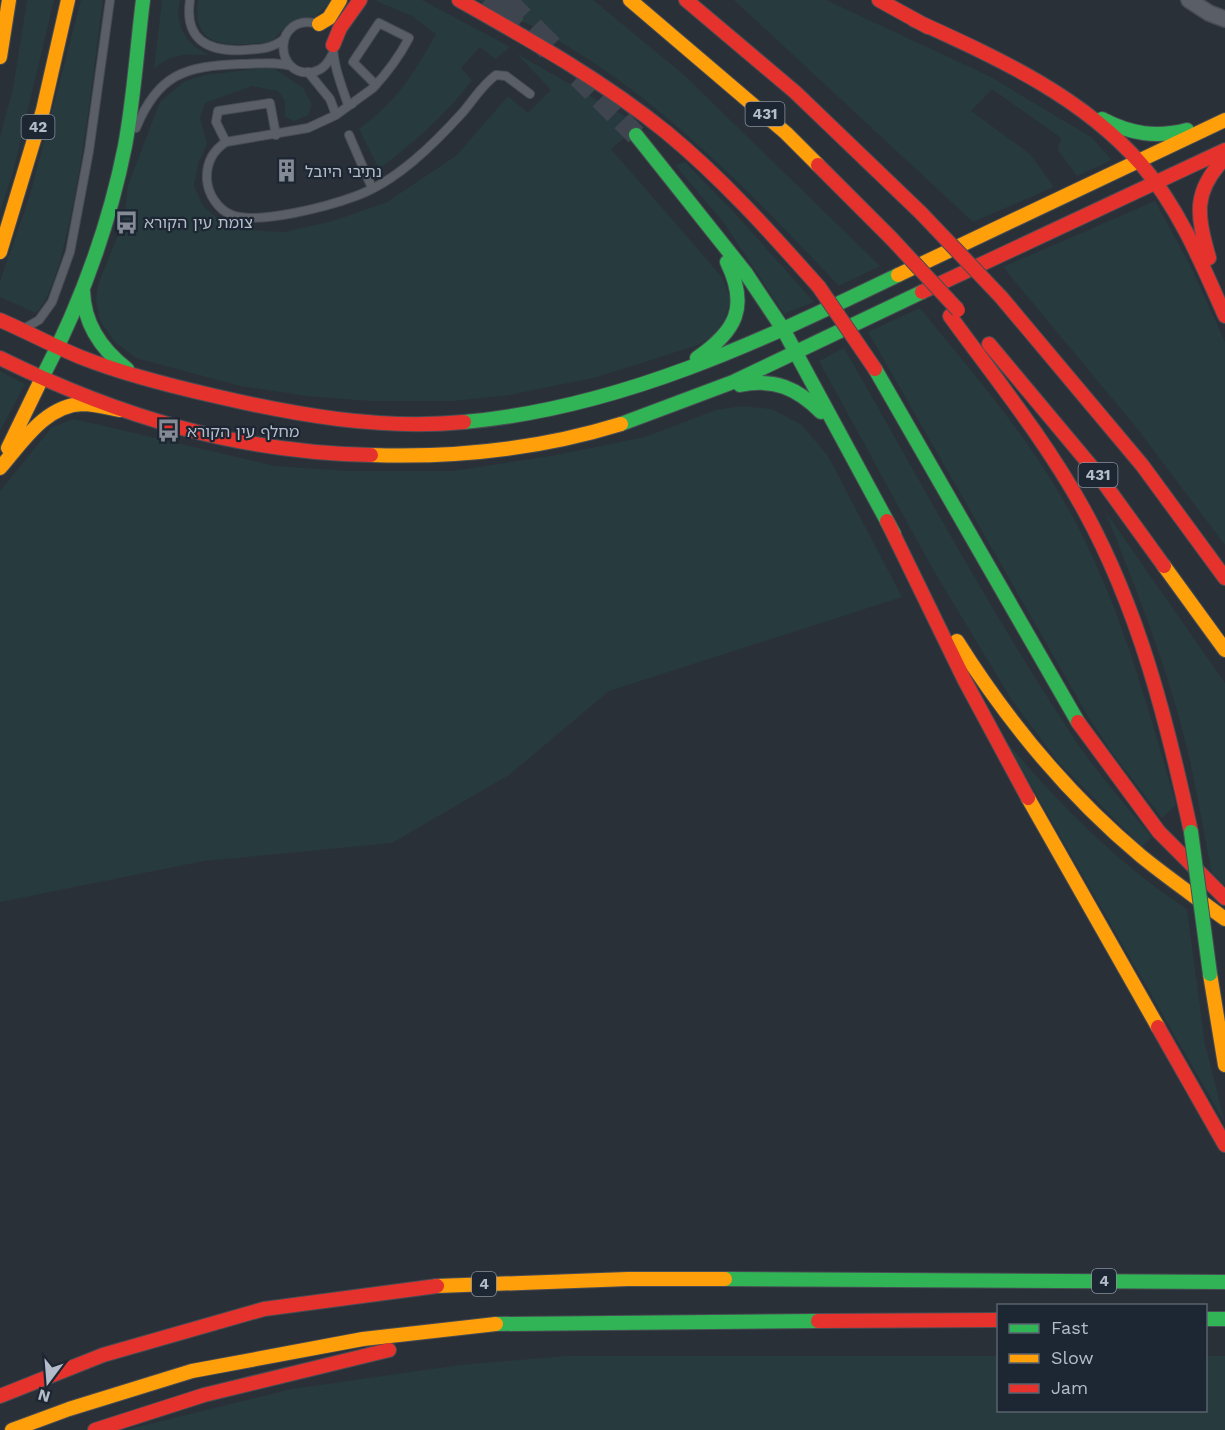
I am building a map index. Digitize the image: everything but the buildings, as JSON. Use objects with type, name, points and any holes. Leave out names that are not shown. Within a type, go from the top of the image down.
[{"type":"main road","points":[[0,57],[9,0]]},
{"type":"main road","name":"42","points":[[0,252],[43,110],[68,0]]},
{"type":"main road","points":[[0,467],[59,347],[84,282],[119,171],[125,145],[143,0]]},
{"type":"main road","points":[[319,24],[329,18],[340,0]]},
{"type":"main road","points":[[333,49],[340,28],[360,0]]},
{"type":"main road","points":[[453,0],[488,16]]},
{"type":"main road","points":[[459,0],[592,79],[665,132],[747,208],[819,287],[875,369],[1081,728],[1158,832],[1225,898]]},
{"type":"main road","name":"431","points":[[630,0],[786,133],[891,238],[954,313],[1024,382],[1096,472],[1225,650]]},
{"type":"main road","name":"431","points":[[686,0],[795,92],[848,141],[921,213],[1000,297],[1142,465],[1225,578]]},
{"type":"main road","points":[[699,0],[848,141]]},
{"type":"main road","points":[[870,0],[1010,66],[1117,127],[1144,136],[1165,136],[1225,119]]},
{"type":"main road","points":[[879,0],[928,27]]},
{"type":"main road","points":[[1067,100],[1140,162],[1156,184],[1197,253],[1225,316]]},
{"type":"main road","points":[[0,320],[59,347],[138,376],[278,412],[313,418],[399,424],[451,423],[527,414],[561,407],[671,375],[783,330],[1140,162],[1225,119]]},
{"type":"main road","points":[[636,135],[698,209],[745,272],[783,330],[887,521],[979,676],[1036,753],[1076,796],[1142,856],[1225,919]]},
{"type":"main road","points":[[0,467],[51,414],[64,407],[81,404],[120,410],[226,439],[273,447],[396,457],[452,456],[516,449],[560,440],[643,416],[701,395],[1225,150]]},
{"type":"main road","points":[[1225,158],[1205,180],[1198,200],[1198,212],[1199,223],[1225,310]]},
{"type":"main road","points":[[671,375],[711,350],[729,330],[740,305],[737,283],[732,270],[698,209]]},
{"type":"main road","points":[[84,282],[82,300],[89,324],[108,352],[138,376]]},
{"type":"main road","points":[[954,313],[1046,448],[1085,512],[1131,614],[1154,682],[1191,831],[1225,1065]]},
{"type":"main road","points":[[4,360],[120,410]]},
{"type":"main road","points":[[701,395],[746,384],[775,381],[802,394],[838,433]]},
{"type":"main road","points":[[1175,510],[1225,572]]},
{"type":"main road","points":[[887,521],[965,681],[1042,824],[1225,1145]]},
{"type":"main road","name":"4","points":[[0,1396],[103,1355],[264,1309],[438,1286],[628,1279],[1225,1282]]},
{"type":"main road","points":[[1207,1319],[1225,1319]]},
{"type":"main road","points":[[12,1430],[69,1409],[192,1371],[363,1339],[482,1324],[997,1320]]},
{"type":"main road","points":[[95,1430],[174,1404],[246,1384],[330,1366],[482,1324]]},
{"type":"street","points":[[1189,0],[1209,13],[1225,19]]},
{"type":"lane","points":[[21,329],[32,325],[45,314],[52,302],[70,252],[89,151],[110,0]]},
{"type":"lane","points":[[190,0],[189,21],[193,31],[206,45],[215,49],[266,49],[284,39],[294,26],[302,22],[319,24],[331,36],[347,102],[352,104]]},
{"type":"lane","points":[[376,85],[353,62],[379,23],[409,38],[387,73],[376,85],[352,104],[308,128],[226,142],[217,148],[207,168],[207,183],[212,198],[232,215],[268,216],[319,207],[358,196],[428,148],[496,75],[506,76],[530,94]]},
{"type":"lane","points":[[284,39],[284,54],[291,66]]},
{"type":"lane","points":[[308,72],[324,67],[333,49]]},
{"type":"lane","points":[[119,171],[142,112],[151,97],[171,77],[185,70],[220,65],[280,63],[291,66],[308,72],[330,99],[336,114]]},
{"type":"lane","points":[[226,142],[216,122],[218,111],[270,103],[276,135]]},
{"type":"lane","points":[[349,135],[372,188]]},
{"type":"green space","points":[[27,0],[54,0],[13,172],[0,211],[0,136],[13,89]]},
{"type":"green space","points":[[81,0],[103,0],[88,116],[72,213],[61,256],[49,291],[36,313],[0,297],[0,281],[30,195]]},
{"type":"green space","points":[[162,0],[180,0],[179,18],[184,34],[194,46],[210,55],[173,57],[154,69]]},
{"type":"green space","points":[[198,0],[332,0],[315,17],[300,18],[271,42],[230,44],[208,37],[201,29],[197,17]]},
{"type":"green space","points":[[422,0],[510,47],[495,59],[480,47],[461,68],[472,80],[462,93],[428,128],[379,169],[359,129],[384,108],[404,86],[436,34],[412,16],[376,1]]},
{"type":"green space","points":[[478,0],[593,0],[684,75],[880,266],[839,286],[737,181],[664,115],[585,57],[535,28]]},
{"type":"green space","points":[[734,0],[826,0],[989,76],[1091,137],[1112,160],[1077,176],[1058,150],[1061,138],[992,89],[971,111],[1030,154],[1054,187],[973,222]]},
{"type":"green space","points":[[516,53],[640,125],[611,149],[722,277],[731,299],[725,319],[714,335],[698,345],[597,377],[509,395],[453,401],[368,401],[307,396],[240,386],[136,358],[115,342],[100,321],[96,301],[98,285],[124,220],[128,185],[160,102],[185,81],[205,75],[272,67],[303,88],[312,105],[308,115],[294,121],[285,117],[285,101],[278,91],[252,86],[205,103],[200,118],[207,144],[198,164],[194,186],[203,206],[219,220],[246,230],[284,232],[333,221],[387,202],[457,155],[508,96],[528,113],[551,90]]},
{"type":"green space","points":[[685,162],[731,209],[814,302],[784,314],[724,223],[675,165]]},
{"type":"green space","points":[[1155,201],[1191,267],[1225,342],[1225,545],[1136,427],[1003,267]]},
{"type":"green space","points":[[920,308],[1040,462],[1076,523],[1095,562],[1140,682],[1176,805],[1162,818],[1110,750],[1089,718],[868,332]]},
{"type":"green space","points":[[844,348],[1038,683],[1088,757],[1152,837],[1142,847],[1059,763],[1011,699],[931,566],[819,361]]},
{"type":"green space","points":[[0,371],[25,384],[0,431]]},
{"type":"green space","points":[[742,406],[772,409],[802,425],[828,456],[902,597],[609,691],[509,775],[392,843],[204,861],[0,902],[0,491],[52,427],[74,419],[275,466],[348,471],[453,471],[556,455],[645,437],[716,410]]},
{"type":"green space","points":[[1105,511],[1225,683],[1225,886],[1212,874],[1192,772],[1163,663]]},
{"type":"green space","points":[[1005,740],[1046,786],[1113,853],[1187,909],[1205,1044],[1225,1123]]},
{"type":"green space","points":[[565,1356],[997,1356],[997,1412],[1207,1412],[1207,1356],[1225,1356],[1225,1430],[125,1430],[292,1389],[460,1365]]},
{"type":"tunnel","points":[[485,0],[517,27]]},
{"type":"tunnel","points":[[502,0],[552,50]]},
{"type":"tunnel","points":[[578,77],[636,135]]},
{"type":"traffic: fast","points":[[42,378],[81,294],[111,206],[128,128],[143,0]]},
{"type":"traffic: fast","points":[[1102,119],[1123,128],[1144,133],[1165,134],[1187,130]]},
{"type":"traffic: fast","points":[[636,135],[745,272],[783,329],[894,534]]},
{"type":"traffic: fast","points":[[697,358],[721,338],[735,317],[737,292],[727,262]]},
{"type":"traffic: fast","points":[[464,422],[578,403],[633,387],[741,347],[898,275]]},
{"type":"traffic: fast","points":[[83,291],[87,314],[96,335],[109,353],[127,369]]},
{"type":"traffic: fast","points":[[621,424],[733,382],[922,292]]},
{"type":"traffic: fast","points":[[875,369],[1078,722]]},
{"type":"traffic: fast","points":[[740,385],[764,383],[784,387],[803,397],[821,412]]},
{"type":"traffic: fast","points":[[1191,832],[1210,974]]},
{"type":"traffic: fast","points":[[725,1279],[1225,1282]]},
{"type":"traffic: fast","points":[[1207,1319],[1225,1319]]},
{"type":"traffic: fast","points":[[496,1324],[818,1321]]},
{"type":"traffic: slow","points":[[0,57],[9,0]]},
{"type":"traffic: slow","points":[[0,252],[43,110],[68,0]]},
{"type":"traffic: slow","points":[[319,24],[329,18],[340,0]]},
{"type":"traffic: slow","points":[[630,0],[786,133],[818,165]]},
{"type":"traffic: slow","points":[[898,275],[1225,120]]},
{"type":"traffic: slow","points":[[8,448],[42,378]]},
{"type":"traffic: slow","points":[[0,468],[26,437],[57,411],[83,404],[120,410]]},
{"type":"traffic: slow","points":[[371,455],[434,455],[497,450],[560,440],[621,424]]},
{"type":"traffic: slow","points":[[1164,566],[1225,650]]},
{"type":"traffic: slow","points":[[957,641],[1018,728],[1040,756],[1088,808],[1141,856],[1225,919]]},
{"type":"traffic: slow","points":[[1028,798],[1158,1027]]},
{"type":"traffic: slow","points":[[1210,974],[1225,1065]]},
{"type":"traffic: slow","points":[[437,1286],[628,1279],[725,1279]]},
{"type":"traffic: slow","points":[[12,1430],[69,1409],[192,1371],[363,1339],[496,1324]]},
{"type":"traffic: jam","points":[[333,45],[340,28],[360,0]]},
{"type":"traffic: jam","points":[[459,0],[591,78],[666,132],[726,187],[819,287]]},
{"type":"traffic: jam","points":[[686,0],[795,92],[921,213]]},
{"type":"traffic: jam","points":[[879,0],[928,27]]},
{"type":"traffic: jam","points":[[914,20],[975,48],[1035,80],[1092,118],[1117,140],[1141,164],[1167,199],[1189,237],[1225,316]]},
{"type":"traffic: jam","points":[[922,292],[1225,150]]},
{"type":"traffic: jam","points":[[1209,258],[1202,229],[1200,205],[1207,182],[1225,158]]},
{"type":"traffic: jam","points":[[818,165],[891,238]]},
{"type":"traffic: jam","points":[[921,213],[1001,297]]},
{"type":"traffic: jam","points":[[891,238],[958,310]]},
{"type":"traffic: jam","points":[[819,287],[875,369]]},
{"type":"traffic: jam","points":[[1001,297],[1142,465],[1225,578]]},
{"type":"traffic: jam","points":[[950,316],[1054,459],[1103,548],[1121,587],[1149,667],[1172,749],[1191,832]]},
{"type":"traffic: jam","points":[[0,320],[73,354],[116,370],[246,403],[307,415],[370,422],[401,424],[464,422]]},
{"type":"traffic: jam","points":[[989,344],[1096,472],[1164,566]]},
{"type":"traffic: jam","points":[[0,358],[90,398],[180,428],[273,447],[371,455]]},
{"type":"traffic: jam","points":[[887,521],[965,681],[1028,798]]},
{"type":"traffic: jam","points":[[1078,722],[1159,832],[1225,898]]},
{"type":"traffic: jam","points":[[1158,1027],[1225,1145]]},
{"type":"traffic: jam","points":[[0,1396],[103,1355],[264,1309],[437,1286]]},
{"type":"traffic: jam","points":[[818,1321],[997,1320]]},
{"type":"traffic: jam","points":[[95,1430],[204,1395],[389,1350]]},
{"type":"place","name":"נתיבי היובל","points":[[287,171]]},
{"type":"place","name":"צומת עין הקורא","points":[[126,222]]},
{"type":"place","name":"מחלף עין הקורא","points":[[169,431]]}]
